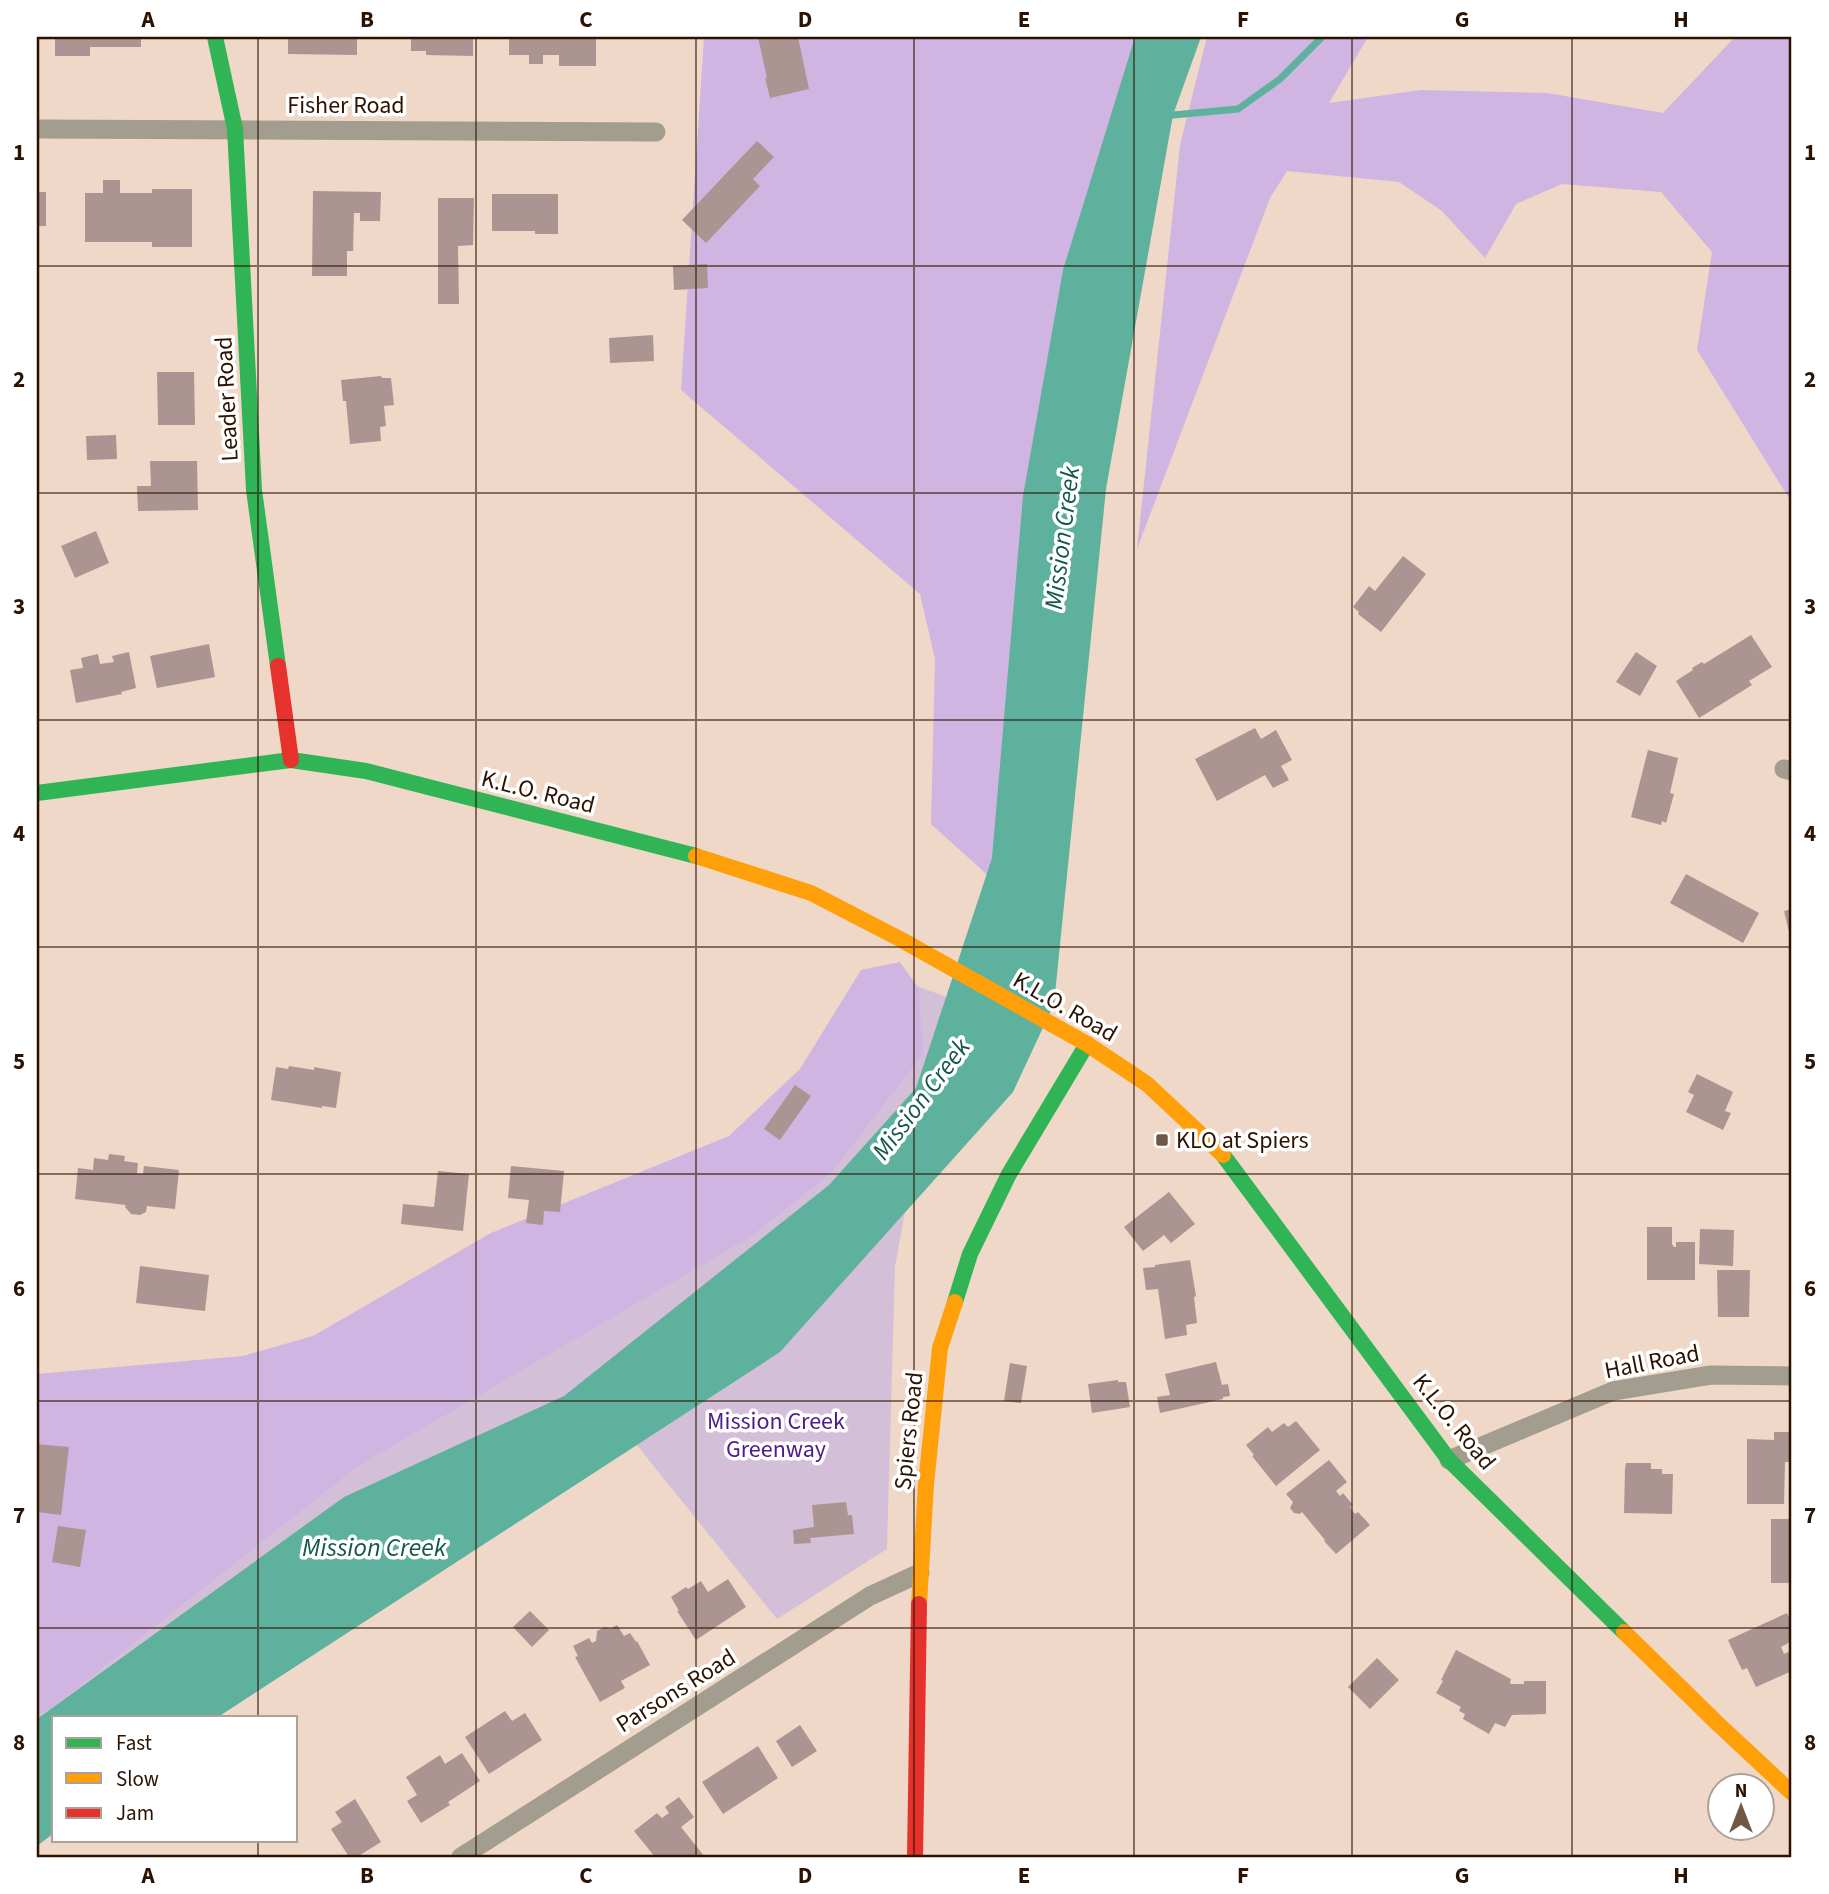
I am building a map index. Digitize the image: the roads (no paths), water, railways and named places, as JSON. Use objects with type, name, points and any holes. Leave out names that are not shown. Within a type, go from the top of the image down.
[{"type":"main road","name":"Leader Road","points":[[215,37],[235,129],[254,490],[291,760]]},
{"type":"main road","name":"K.L.O. Road","points":[[37,793],[291,760],[366,771],[700,857],[811,893],[901,939],[1087,1044],[1147,1084],[1224,1156],[1449,1460],[1792,1793]]},
{"type":"main road","name":"Spiers Road","points":[[915,1857],[920,1573],[940,1348],[970,1254],[1009,1174],[1087,1044]]},
{"type":"street","name":"Fisher Road","points":[[37,129],[656,132]]},
{"type":"street","name":"Hall Road","points":[[1449,1460],[1613,1391],[1711,1375],[1792,1376]]},
{"type":"street","name":"Parsons Road","points":[[461,1857],[870,1596],[920,1573]]},
{"type":"water","name":"Mission Creek","points":[[1135,37],[1201,37],[1173,115],[1106,489],[1054,1004],[1013,1092],[780,1352],[220,1716],[52,1716],[52,1835],[37,1846],[37,1719],[344,1497],[564,1396],[829,1185],[916,1088],[992,858],[1023,496],[1063,270]]},
{"type":"waterway","points":[[1173,115],[1238,109],[1280,79],[1322,37]]},
{"type":"place","name":"KLO at Spiers","points":[[1162,1140]]},
{"type":"park label","name":"Mission Creek Greenway","points":[[776,1435]]}]
